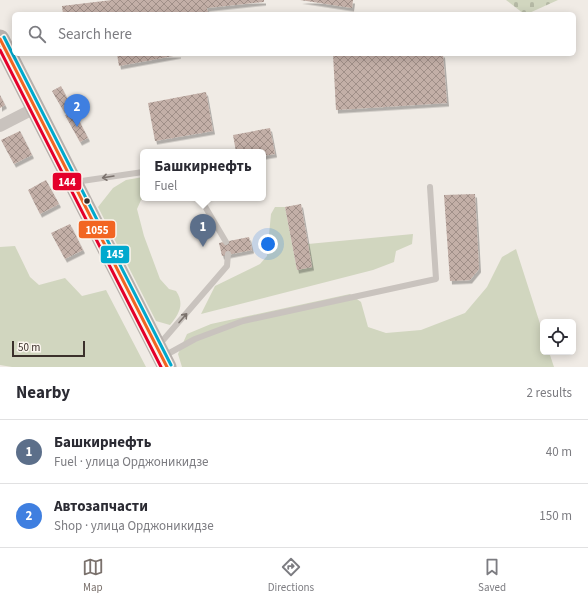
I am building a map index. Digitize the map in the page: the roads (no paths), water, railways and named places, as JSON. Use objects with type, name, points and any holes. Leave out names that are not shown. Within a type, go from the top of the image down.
[{"type":"main road","points":[[0,39],[162,357]]},
{"type":"street","points":[[0,126],[35,108]]},
{"type":"lane","points":[[73,183],[140,172]]},
{"type":"lane","points":[[162,357],[196,339],[242,321],[436,279],[430,187]]},
{"type":"lane","points":[[202,201],[226,242]]},
{"type":"lane","points":[[162,357],[227,266],[228,254]]},
{"type":"place","name":"Автозапчасти","points":[[77,127]]},
{"type":"place","name":"Башкирнефть","points":[[203,247]]}]
